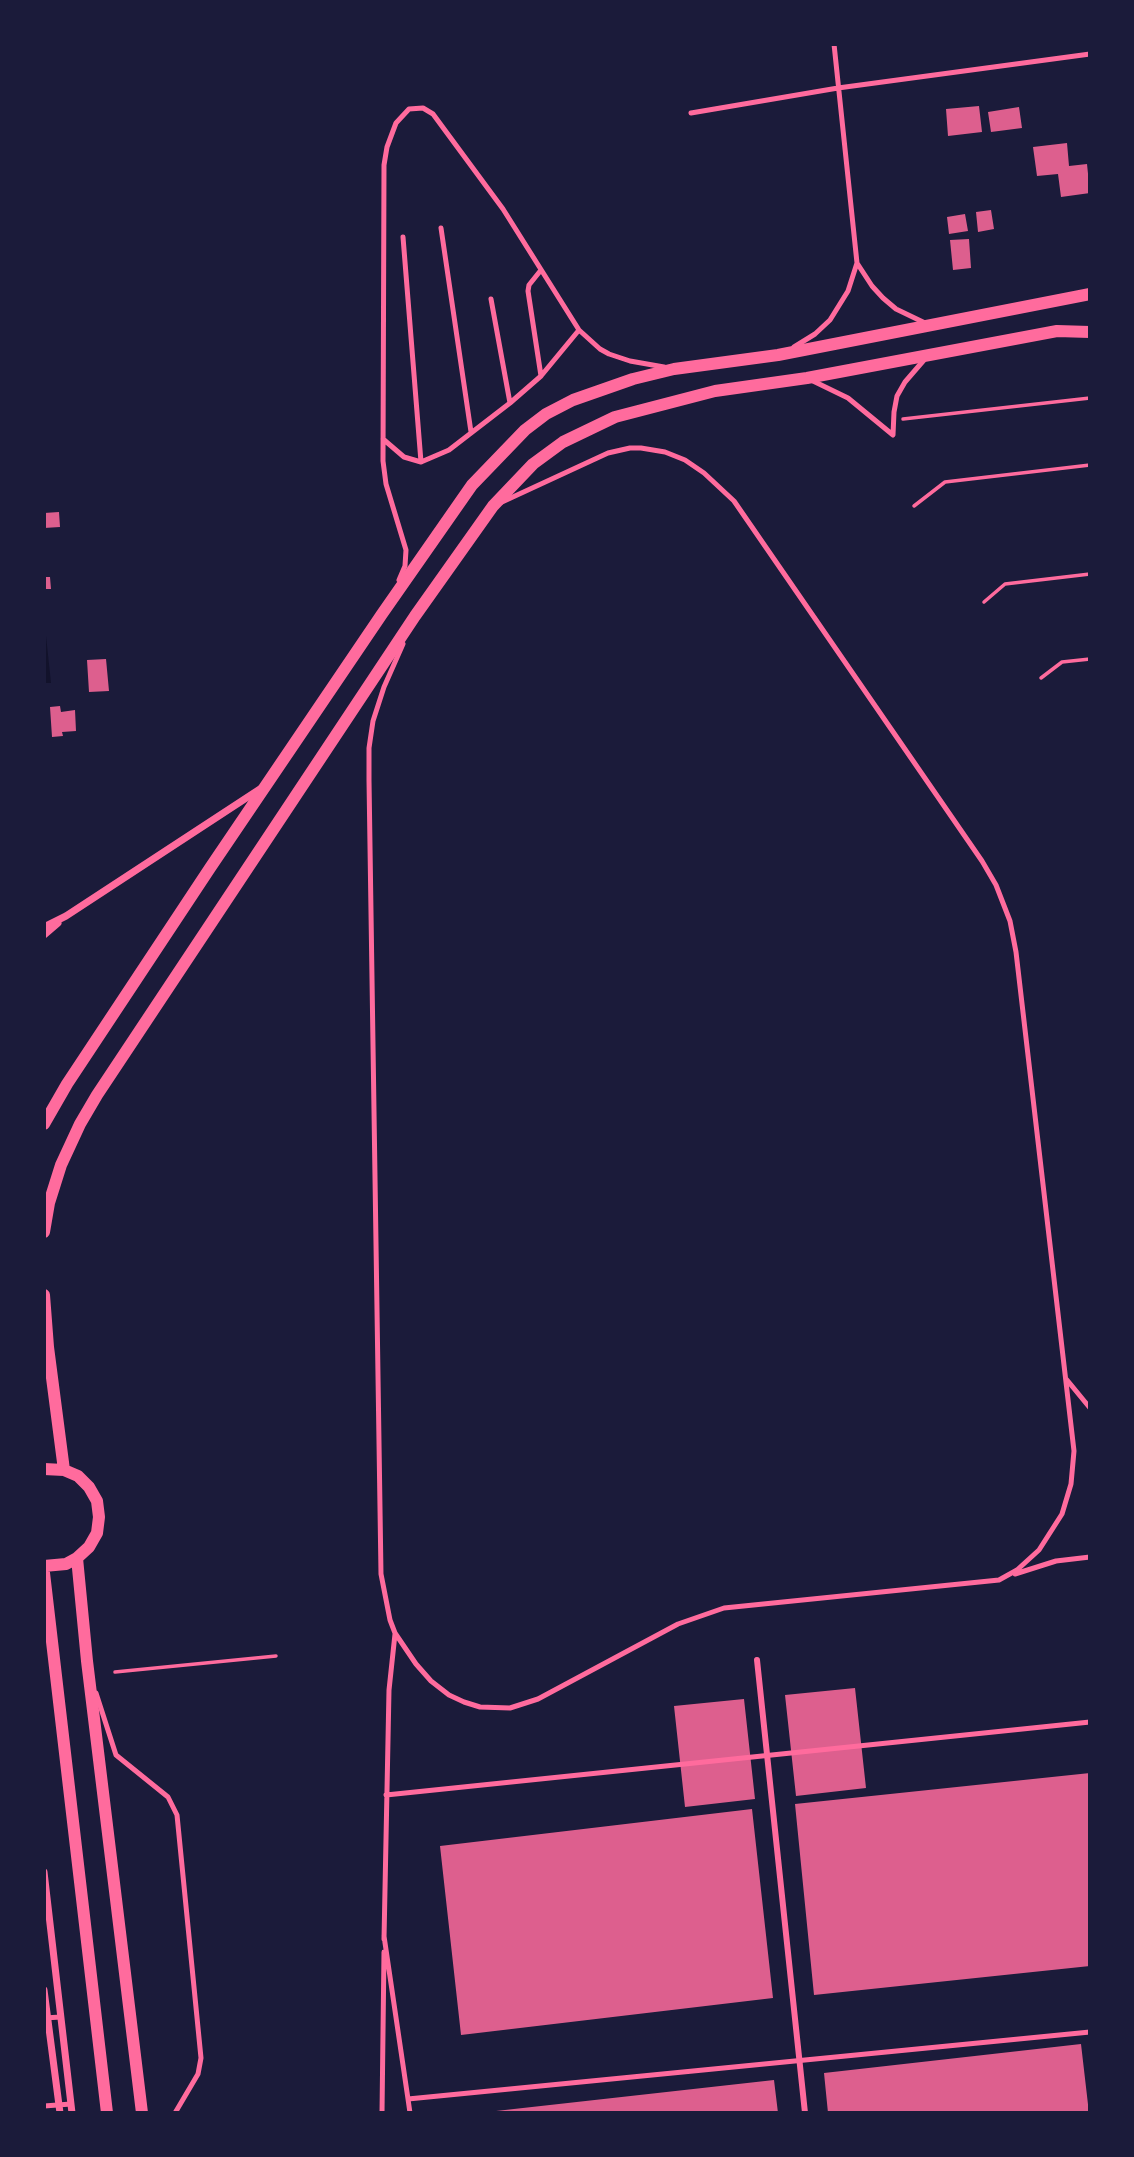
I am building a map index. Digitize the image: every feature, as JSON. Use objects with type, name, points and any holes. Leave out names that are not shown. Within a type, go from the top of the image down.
[{"type":"street","points":[[44,1124],[74,1073],[382,614],[472,485],[525,430],[554,410],[591,392],[674,369],[778,355],[1090,294]]},
{"type":"street","points":[[44,1232],[58,1175],[87,1112],[415,616],[493,506],[521,475],[546,454],[615,416],[715,391],[807,378],[1057,331],[1090,332]]},
{"type":"street","points":[[44,927],[66,916],[266,784]]},
{"type":"street","points":[[44,920],[66,916]]},
{"type":"street","points":[[44,935],[66,916]]},
{"type":"street","points":[[44,1295],[64,1470]]},
{"type":"street","points":[[44,1469],[64,1470],[78,1476],[89,1487],[97,1501],[99,1517],[93,1540],[77,1558],[66,1564],[44,1566]]},
{"type":"street","points":[[77,1558],[142,2113]]},
{"type":"street","points":[[44,1573],[107,2113]]},
{"type":"street","points":[[757,1660],[805,2113]]},
{"type":"street","points":[[44,1872],[72,2113]]},
{"type":"street","points":[[44,1990],[59,2109]]},
{"type":"lane","points":[[778,355],[807,340],[830,320],[848,291],[857,263],[834,44]]},
{"type":"lane","points":[[691,113],[838,88],[1090,54]]},
{"type":"lane","points":[[382,614],[403,571],[406,555],[386,484],[383,439],[384,165],[390,136],[403,113],[412,107],[418,107],[433,114],[503,209],[579,330],[608,354],[674,369]]},
{"type":"lane","points":[[441,228],[471,432]]},
{"type":"lane","points":[[403,237],[421,461]]},
{"type":"lane","points":[[857,263],[883,298],[921,323],[975,318]]},
{"type":"lane","points":[[541,270],[529,285],[528,291],[541,376]]},
{"type":"lane","points":[[491,299],[510,403]]},
{"type":"lane","points":[[383,439],[404,457],[421,461],[449,450],[541,376],[579,330]]},
{"type":"lane","points":[[807,378],[841,394],[893,435],[901,389],[927,355]]},
{"type":"lane","points":[[493,506],[608,453],[630,449],[665,452],[685,460],[704,473],[734,501],[982,861],[1004,905],[1014,938],[1074,1451],[1069,1494],[1057,1522],[1040,1550],[1017,1570],[999,1580]]},
{"type":"lane","points":[[415,616],[377,705],[369,748],[381,1574],[386,1605],[396,1633],[416,1664],[431,1681],[449,1695],[480,1707],[510,1708],[538,1699],[678,1625],[724,1608],[999,1580],[1046,1564],[1090,1557]]},
{"type":"lane","points":[[1067,1380],[1090,1408]]},
{"type":"lane","points":[[382,2113],[389,1690],[396,1633]]},
{"type":"lane","points":[[87,1661],[116,1755],[168,1797],[176,1811],[201,2059],[196,2079],[175,2113]]},
{"type":"lane","points":[[386,1795],[1090,1722]]},
{"type":"lane","points":[[384,1936],[410,2113]]},
{"type":"lane","points":[[46,2018],[61,2017]]},
{"type":"lane","points":[[408,2099],[1090,2032]]},
{"type":"lane","points":[[44,2106],[59,2109],[71,2104]]},
{"type":"path","points":[[894,420],[1090,398]]},
{"type":"path","points":[[914,506],[945,481],[1090,466]]},
{"type":"path","points":[[984,601],[1005,584],[1090,575]]},
{"type":"path","points":[[1041,678],[1062,662],[1090,659]]},
{"type":"path","points":[[115,1672],[276,1656]]},
{"type":"shaded area","points":[[44,617],[51,683],[44,683]]},
{"type":"building","points":[[979,106],[982,132],[948,136],[946,109]]},
{"type":"building","points":[[1019,107],[1022,128],[991,132],[988,112]]},
{"type":"building","points":[[1067,143],[1069,166],[1087,164],[1090,193],[1061,197],[1058,174],[1037,176],[1033,147]]},
{"type":"building","points":[[991,210],[994,229],[978,232],[976,212]]},
{"type":"building","points":[[965,214],[968,231],[949,234],[947,217]]},
{"type":"building","points":[[969,239],[971,268],[953,270],[950,240]]},
{"type":"building","points":[[59,512],[60,527],[44,528],[44,513]]},
{"type":"building","points":[[44,577],[50,577],[51,589],[44,589]]},
{"type":"building","points":[[106,659],[109,691],[89,692],[87,660]]},
{"type":"building","points":[[60,706],[61,712],[75,710],[76,731],[62,732],[63,736],[52,737],[50,707]]},
{"type":"building","points":[[855,1688],[866,1788],[796,1796],[785,1695]]},
{"type":"building","points":[[744,1699],[755,1799],[685,1807],[674,1706]]},
{"type":"building","points":[[1090,1773],[1090,1966],[814,1995],[795,1804]]},
{"type":"building","points":[[752,1809],[773,1998],[461,2035],[440,1846]]},
{"type":"building","points":[[1081,2044],[1089,2113],[828,2113],[824,2073]]},
{"type":"building","points":[[774,2080],[778,2113],[496,2111]]}]
